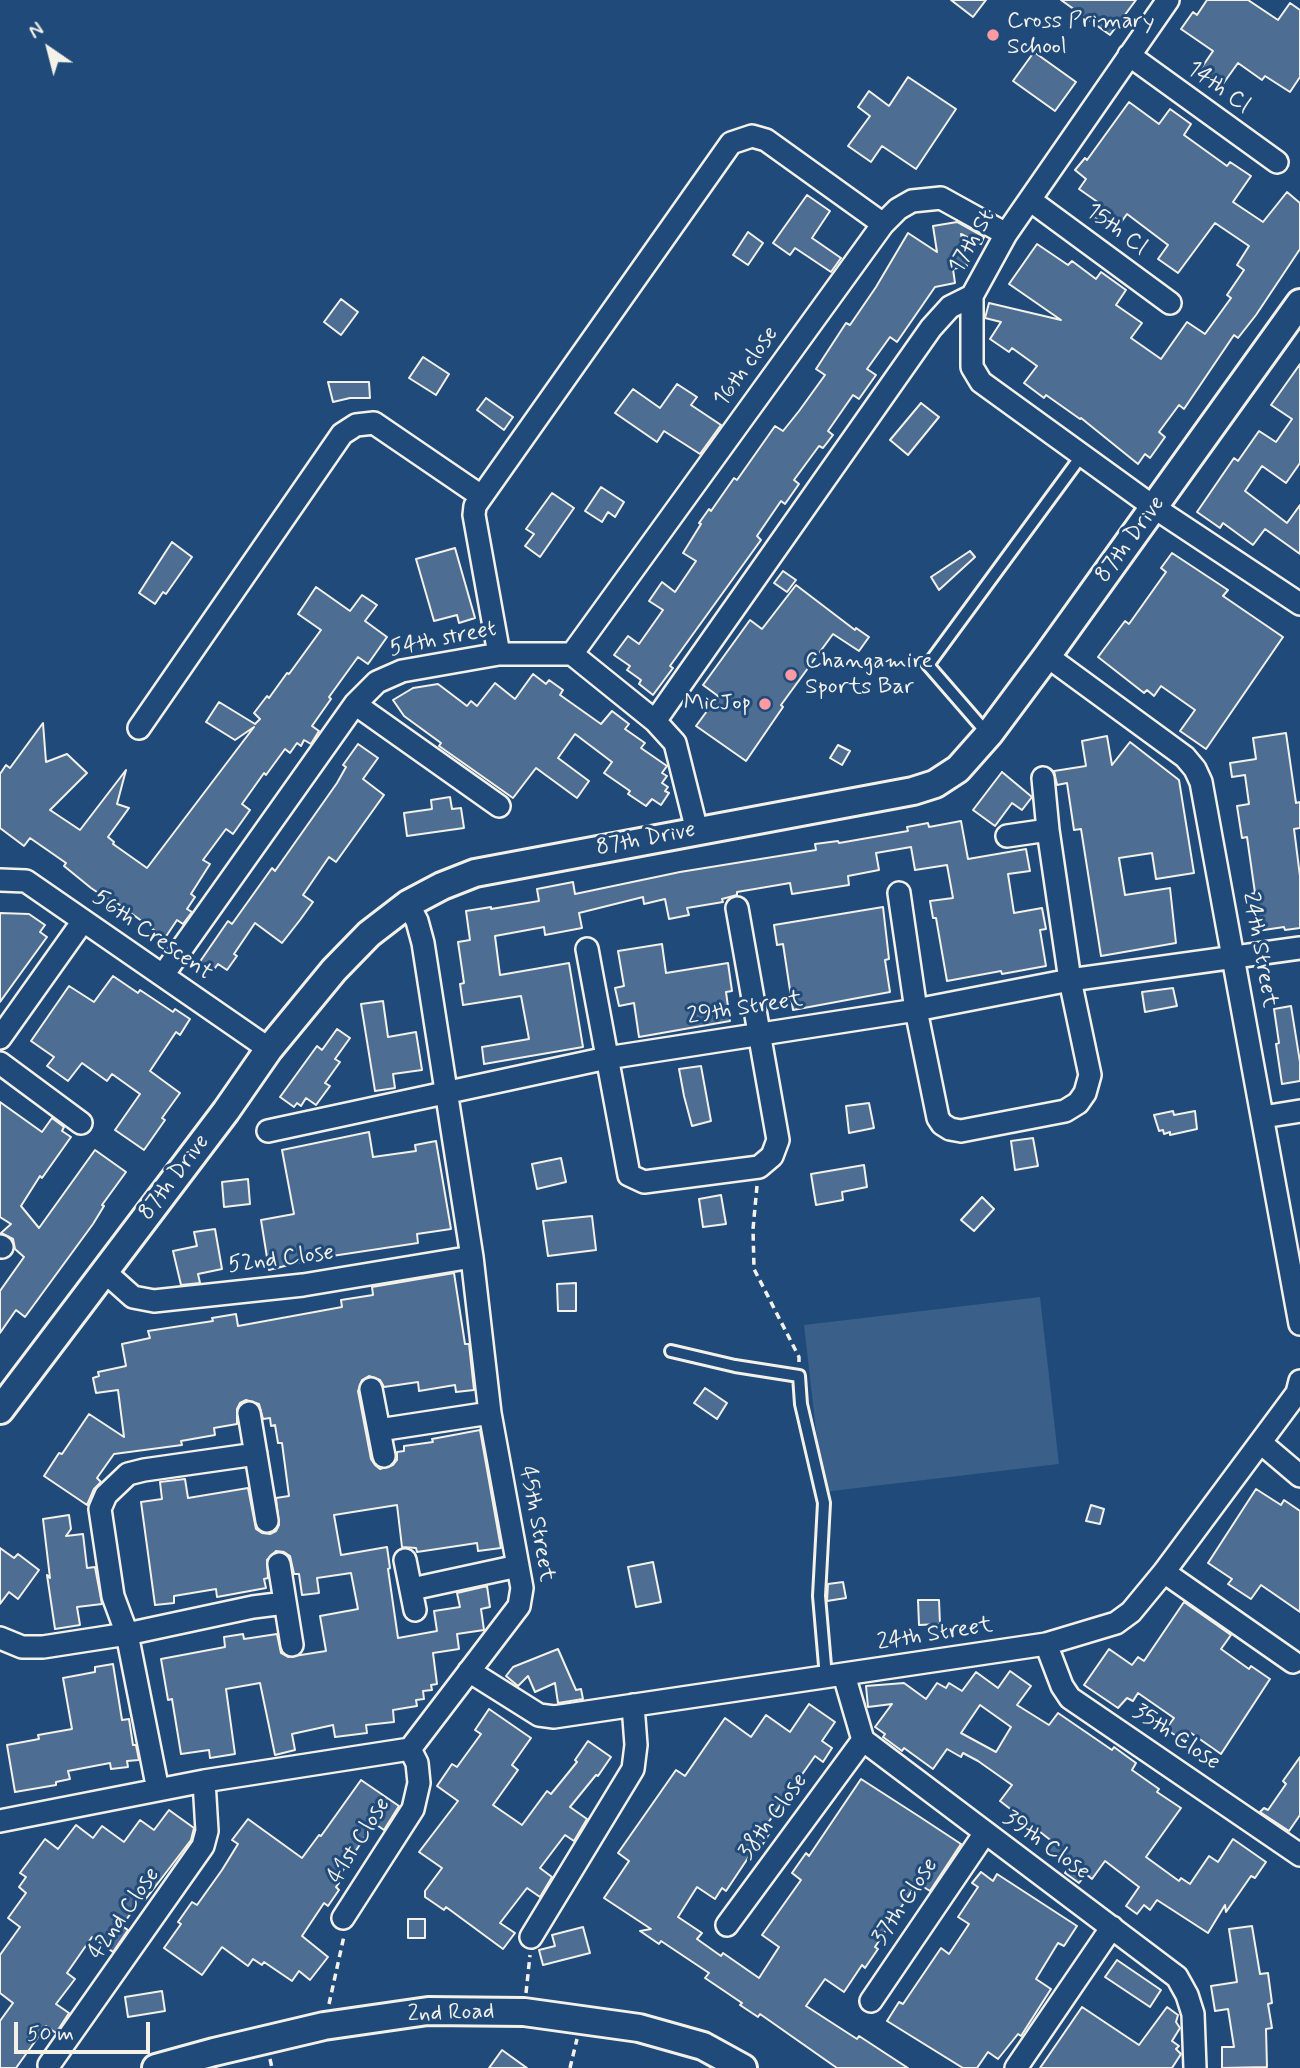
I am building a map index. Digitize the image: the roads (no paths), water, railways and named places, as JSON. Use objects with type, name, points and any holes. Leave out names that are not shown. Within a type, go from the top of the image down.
[{"type":"street","name":"17th St","points":[[1168,0],[1006,234],[972,296],[972,362],[977,378],[1155,508],[1300,604]]},
{"type":"street","name":"14th Cl","points":[[1129,55],[1276,162]]},
{"type":"street","points":[[499,654],[474,515],[475,506],[731,143],[752,136],[766,140],[883,224]]},
{"type":"street","name":"16th close","points":[[572,654],[883,224],[898,209],[912,201],[941,198],[1006,234]]},
{"type":"street","name":"15th Cl","points":[[1030,200],[1170,303]]},
{"type":"street","points":[[655,721],[931,328],[950,307],[972,296]]},
{"type":"street","name":"87th Drive","points":[[0,1410],[226,1111],[269,1049],[334,970],[369,934],[408,904],[475,873],[900,793],[935,784],[958,769],[989,734],[1047,656],[1300,303]]},
{"type":"street","points":[[139,728],[342,434],[356,425],[373,422],[481,496]]},
{"type":"street","name":"54th street","points":[[163,975],[355,704],[377,682],[390,675],[499,654],[572,654]]},
{"type":"street","points":[[572,654],[655,721],[675,743],[697,831]]},
{"type":"street","name":"24th Street","points":[[1047,656],[1185,757],[1201,782],[1295,1274],[1300,1324]]},
{"type":"street","points":[[355,704],[499,806]]},
{"type":"street","points":[[899,893],[916,1010],[938,1118],[942,1124],[961,1131],[1065,1111],[1078,1103],[1085,1093],[1090,1075],[1070,980],[1043,778]]},
{"type":"street","points":[[1007,836],[1048,830]]},
{"type":"street","name":"56th Crescent","points":[[0,880],[26,881],[269,1049]]},
{"type":"street","name":"45th Street","points":[[408,904],[417,921],[423,943],[472,1257],[490,1413],[522,1588],[519,1606],[410,1749]]},
{"type":"street","points":[[587,949],[629,1175],[644,1182],[759,1167],[772,1156],[778,1140],[737,908]]},
{"type":"street","points":[[0,1038],[83,921]]},
{"type":"street","name":"29th Street","points":[[268,1132],[607,1058],[916,1010],[1070,980],[1300,948]]},
{"type":"street","points":[[0,1063],[81,1124]]},
{"type":"street","points":[[1263,1117],[1300,1111]]},
{"type":"street","name":"52nd Close","points":[[105,1272],[133,1297],[154,1301],[303,1285],[472,1257]]},
{"type":"street","name":"24th Street","points":[[470,1671],[546,1717],[1046,1644],[1116,1623],[1131,1612],[1164,1572],[1297,1393],[1300,1381]]},
{"type":"street","points":[[371,1389],[384,1456]]},
{"type":"street","points":[[249,1413],[267,1521]]},
{"type":"street","points":[[379,1430],[490,1413]]},
{"type":"street","points":[[1261,1443],[1300,1476]]},
{"type":"street","points":[[158,1790],[127,1634],[113,1596],[100,1509],[106,1495],[128,1474],[256,1454]]},
{"type":"street","points":[[405,1560],[414,1599],[518,1566]]},
{"type":"street","points":[[279,1564],[292,1645]]},
{"type":"street","points":[[1164,1572],[1293,1662]]},
{"type":"street","points":[[0,1638],[22,1647],[43,1647],[127,1634],[253,1607],[285,1603]]},
{"type":"street","name":"35th Close","points":[[1046,1644],[1062,1686],[1077,1703],[1300,1855]]},
{"type":"street","points":[[835,1676],[863,1740]]},
{"type":"street","points":[[531,1937],[633,1769],[636,1745],[633,1705]]},
{"type":"street","name":"39th Close","points":[[863,1740],[1177,1977],[1193,2014],[1195,2068]]},
{"type":"street","name":"38th Close","points":[[727,1925],[863,1740]]},
{"type":"street","points":[[0,1821],[204,1781],[410,1749]]},
{"type":"street","name":"41st Close","points":[[343,1919],[413,1809],[419,1783],[417,1763],[410,1749]]},
{"type":"street","name":"42nd Close","points":[[49,2065],[203,1846],[207,1831],[204,1781]]},
{"type":"street","name":"37th Close","points":[[871,2001],[985,1833]]},
{"type":"street","points":[[1016,2068],[1112,1927]]},
{"type":"street","name":"2nd Road","points":[[156,2068],[324,2026],[428,2011],[524,2012],[639,2028],[703,2046],[743,2068]]},
{"type":"lane","points":[[989,734],[928,665],[1082,455]]},
{"type":"lane","points":[[671,1351],[771,1373],[799,1376],[801,1404],[824,1503],[819,1597],[835,1676]]},
{"type":"place","name":"Cross Primary School","points":[[993,35]]},
{"type":"place","name":"Changamire Sports Bar","points":[[791,675]]},
{"type":"place","name":"MicJop","points":[[765,704]]}]
